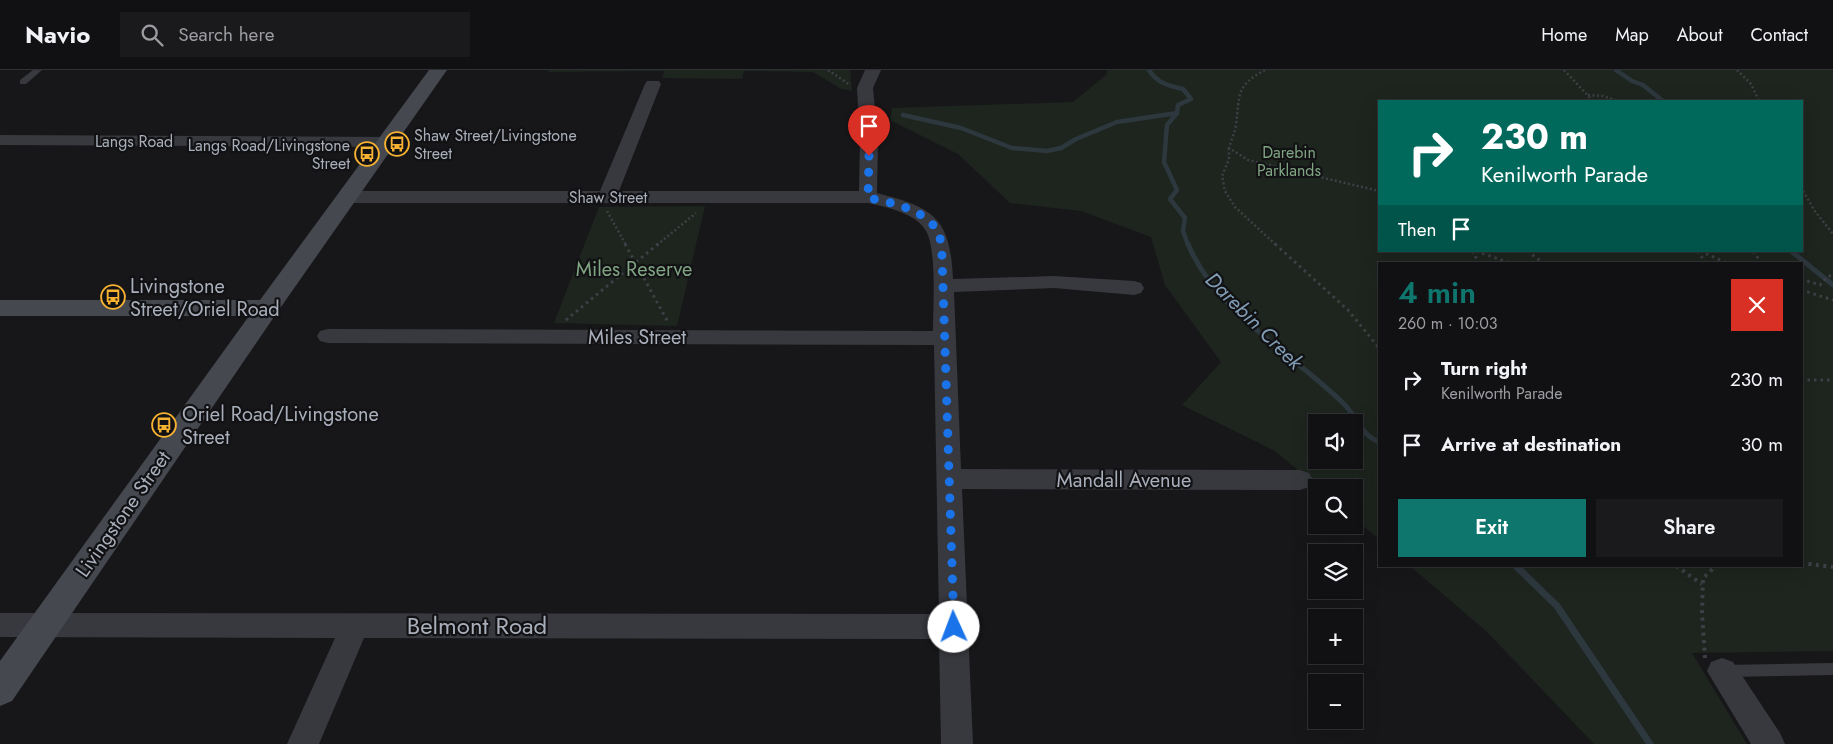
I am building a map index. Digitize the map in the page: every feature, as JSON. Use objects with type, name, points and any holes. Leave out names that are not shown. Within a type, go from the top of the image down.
[{"type":"main road","name":"Livingstone Street","points":[[0,690],[266,308],[388,142],[438,70]]},
{"type":"main road","points":[[0,308],[266,308]]},
{"type":"main road","points":[[186,308],[222,320],[231,331],[228,350],[214,383]]},
{"type":"street","points":[[868,198],[869,140],[865,88],[873,70]]},
{"type":"street","points":[[606,202],[653,84]]},
{"type":"street","name":"Langs Road","points":[[0,140],[388,142]]},
{"type":"street","name":"Shaw Street","points":[[348,197],[606,202],[868,198],[909,208],[927,219],[939,237],[943,286],[957,744]]},
{"type":"street","points":[[943,286],[1054,282],[1134,288]]},
{"type":"street","name":"Miles Street","points":[[328,336],[945,338]]},
{"type":"street","name":"Mandall Avenue","points":[[949,479],[1300,480]]},
{"type":"street","name":"Belmont Road","points":[[0,624],[45,626],[954,627]]},
{"type":"street","points":[[303,744],[355,625]]},
{"type":"street","points":[[1722,671],[1769,744]]},
{"type":"lane","points":[[23,82],[38,70]]},
{"type":"lane","points":[[1722,671],[1833,669]]},
{"type":"path","points":[[828,70],[844,83],[865,88]]},
{"type":"path","points":[[1266,70],[1249,78],[1236,97],[1236,127],[1229,148],[1229,159],[1222,176],[1224,192],[1235,207],[1348,310],[1378,347]]},
{"type":"path","points":[[1564,70],[1592,100]]},
{"type":"path","points":[[1737,70],[1747,78],[1759,100]]},
{"type":"path","points":[[1587,94],[1615,100]]},
{"type":"path","points":[[1229,148],[1248,160],[1378,192]]},
{"type":"path","points":[[1803,191],[1814,210],[1833,234]]},
{"type":"path","points":[[606,202],[635,262],[669,325]]},
{"type":"path","points":[[560,337],[566,319],[697,212]]},
{"type":"path","points":[[1477,252],[1507,262]]},
{"type":"path","points":[[1528,252],[1542,262]]},
{"type":"path","points":[[1701,252],[1724,262]]},
{"type":"path","points":[[1803,280],[1820,285],[1828,276],[1833,276]]},
{"type":"path","points":[[1803,291],[1833,300]]},
{"type":"path","points":[[1803,380],[1833,380]]},
{"type":"path","points":[[1803,563],[1833,567]]},
{"type":"path","points":[[1678,567],[1703,584]]},
{"type":"green space","points":[[549,70],[850,70],[852,91],[841,89],[813,72],[744,71],[742,79],[662,78],[664,71],[548,72]]},
{"type":"green space","name":"Darebin Parklands","points":[[1107,70],[1833,70],[1833,651],[1692,653],[1747,744],[1594,744],[1486,631],[1411,567],[1803,567],[1803,262],[1378,262],[1378,538],[1363,526],[1363,479],[1308,479],[1275,451],[1182,405],[1221,362],[1165,285],[1151,237],[1081,211],[1010,203],[958,154],[890,120],[892,108],[1073,102],[1107,74]]},
{"type":"green space","name":"Miles Reserve","points":[[705,206],[677,326],[554,323],[599,207]]},
{"type":"waterway","name":"Darebin Creek","points":[[1149,70],[1160,81],[1183,89],[1191,99],[1178,105],[1177,113]]},
{"type":"waterway","name":"Darebin Creek","points":[[1616,70],[1632,81],[1643,85],[1662,100]]},
{"type":"waterway","points":[[903,115],[961,128],[1012,148],[1047,151],[1061,148],[1076,139],[1117,122],[1177,113]]},
{"type":"waterway","name":"Darebin Creek","points":[[1177,113],[1167,125],[1164,162],[1177,190],[1170,199],[1185,218],[1183,231],[1188,245]]},
{"type":"waterway","name":"Darebin Creek","points":[[1188,244],[1201,268],[1217,291],[1236,311],[1344,404],[1367,435],[1378,442]]},
{"type":"waterway","name":"Darebin Creek","points":[[1792,252],[1833,285]]},
{"type":"waterway","name":"Darebin Creek","points":[[1517,567],[1557,606],[1650,744]]},
{"type":"place","name":"Shaw Street/Livingstone Street","points":[[397,144]]},
{"type":"place","name":"Langs Road/Livingstone Street","points":[[367,154]]},
{"type":"place","name":"Livingstone Street/Oriel Road","points":[[113,297]]},
{"type":"place","name":"Oriel Road/Livingstone Street","points":[[164,425]]},
{"type":"route","points":[[869,156],[868,198],[909,208],[927,219],[939,237],[943,286],[954,627]]}]
